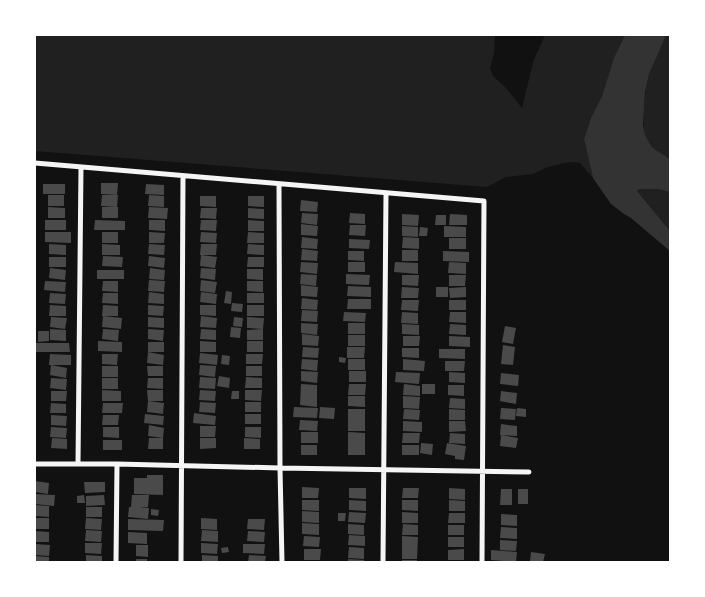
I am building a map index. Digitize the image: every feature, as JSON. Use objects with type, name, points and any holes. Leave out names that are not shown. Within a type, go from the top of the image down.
[{"type":"street","points":[[35,163],[484,201],[482,562]]},
{"type":"street","points":[[78,464],[81,167]]},
{"type":"street","points":[[180,562],[183,176]]},
{"type":"street","points":[[279,184],[282,562]]},
{"type":"street","points":[[383,562],[386,193]]},
{"type":"street","points":[[35,464],[529,472]]},
{"type":"street","points":[[116,562],[117,464]]},
{"type":"shaded area","points":[[35,35],[495,35],[494,54],[490,69],[493,76],[507,89],[522,108],[533,62],[545,35],[625,35],[584,139],[593,178],[580,163],[572,162],[548,167],[533,174],[506,177],[487,187],[35,151]]},
{"type":"shaded area","points":[[625,35],[666,35],[649,74],[645,92],[643,125],[645,135],[651,146],[670,159],[670,192],[658,189],[639,189],[637,191],[670,231],[670,251],[631,218],[611,204],[593,178],[584,139],[591,118],[602,96],[614,58]]},
{"type":"shaded area","points":[[666,35],[670,35],[670,159],[651,146],[646,139],[644,126],[644,107],[648,80],[652,64]]},
{"type":"shaded area","points":[[639,189],[658,189],[670,192],[670,231],[637,191]]},
{"type":"building","points":[[101,183],[118,183],[117,195],[101,194]]},
{"type":"building","points":[[43,184],[65,184],[65,194],[43,194]]},
{"type":"building","points":[[146,184],[164,185],[164,195],[145,194]]},
{"type":"building","points":[[48,195],[64,195],[64,206],[48,206]]},
{"type":"building","points":[[102,195],[118,195],[117,207],[101,206]]},
{"type":"building","points":[[149,195],[164,196],[164,207],[148,206]]},
{"type":"building","points":[[200,196],[216,196],[216,207],[200,206]]},
{"type":"building","points":[[248,196],[264,196],[264,207],[248,206]]},
{"type":"building","points":[[301,200],[318,202],[317,212],[300,211]]},
{"type":"building","points":[[48,207],[65,208],[65,218],[48,218]]},
{"type":"building","points":[[102,207],[118,207],[118,218],[102,218]]},
{"type":"building","points":[[149,207],[168,208],[167,219],[148,218]]},
{"type":"building","points":[[201,208],[217,208],[216,219],[200,218]]},
{"type":"building","points":[[248,208],[264,209],[264,219],[248,218]]},
{"type":"building","points":[[302,213],[318,214],[317,225],[301,223]]},
{"type":"building","points":[[350,213],[365,214],[365,224],[349,223]]},
{"type":"building","points":[[402,214],[419,215],[418,226],[402,225]]},
{"type":"building","points":[[450,214],[467,215],[467,225],[449,225]]},
{"type":"building","points":[[436,215],[446,215],[446,225],[435,225]]},
{"type":"building","points":[[45,220],[66,220],[66,230],[45,230]]},
{"type":"building","points":[[95,220],[125,221],[125,230],[94,230]]},
{"type":"building","points":[[149,220],[165,220],[165,231],[149,230]]},
{"type":"building","points":[[201,220],[217,220],[216,231],[200,230]]},
{"type":"building","points":[[248,220],[264,221],[264,231],[248,231]]},
{"type":"building","points":[[301,224],[318,226],[317,236],[301,235]]},
{"type":"building","points":[[350,225],[366,225],[365,236],[349,235]]},
{"type":"building","points":[[402,226],[418,227],[418,237],[402,236]]},
{"type":"building","points":[[444,226],[466,227],[466,237],[444,237]]},
{"type":"building","points":[[420,227],[428,228],[427,236],[419,236]]},
{"type":"building","points":[[45,232],[71,232],[71,243],[45,242]]},
{"type":"building","points":[[102,232],[118,232],[118,243],[102,243]]},
{"type":"building","points":[[149,232],[165,233],[164,243],[149,243]]},
{"type":"building","points":[[201,232],[217,233],[216,243],[200,242]]},
{"type":"building","points":[[248,232],[264,233],[264,243],[247,243]]},
{"type":"building","points":[[302,237],[318,239],[317,249],[301,248]]},
{"type":"building","points":[[403,237],[419,238],[419,249],[402,248]]},
{"type":"building","points":[[449,238],[466,238],[466,249],[449,249]]},
{"type":"building","points":[[349,239],[370,240],[369,249],[349,248]]},
{"type":"building","points":[[49,244],[66,245],[66,255],[49,254]]},
{"type":"building","points":[[102,244],[120,245],[120,255],[102,255]]},
{"type":"building","points":[[149,244],[165,245],[164,255],[148,254]]},
{"type":"building","points":[[201,244],[217,244],[216,255],[200,255]]},
{"type":"building","points":[[248,244],[264,245],[264,255],[247,254]]},
{"type":"building","points":[[302,249],[318,251],[317,261],[301,260]]},
{"type":"building","points":[[402,250],[418,250],[418,261],[402,261]]},
{"type":"building","points":[[348,251],[364,251],[364,261],[348,260]]},
{"type":"building","points":[[443,251],[469,252],[469,262],[443,261]]},
{"type":"building","points":[[201,255],[217,257],[215,268],[200,266]]},
{"type":"building","points":[[103,256],[123,257],[122,267],[102,266]]},
{"type":"building","points":[[149,256],[165,258],[164,268],[148,266]]},
{"type":"building","points":[[49,257],[66,257],[66,267],[49,267]]},
{"type":"building","points":[[248,257],[264,257],[264,267],[247,267]]},
{"type":"building","points":[[301,262],[318,263],[317,274],[300,272]]},
{"type":"building","points":[[348,262],[365,262],[365,272],[348,272]]},
{"type":"building","points":[[395,262],[418,263],[418,274],[394,272]]},
{"type":"building","points":[[449,262],[466,263],[466,274],[448,273]]},
{"type":"building","points":[[50,268],[66,270],[65,280],[49,278]]},
{"type":"building","points":[[150,268],[165,270],[164,280],[149,279]]},
{"type":"building","points":[[201,268],[216,269],[215,280],[200,278]]},
{"type":"building","points":[[247,269],[263,269],[263,280],[247,279]]},
{"type":"building","points":[[97,270],[124,270],[124,279],[97,279]]},
{"type":"building","points":[[301,274],[317,275],[316,286],[300,284]]},
{"type":"building","points":[[346,274],[370,275],[369,285],[346,284]]},
{"type":"building","points":[[402,275],[419,275],[418,286],[402,285]]},
{"type":"building","points":[[449,275],[466,275],[465,286],[449,286]]},
{"type":"building","points":[[149,280],[165,281],[164,292],[148,291]]},
{"type":"building","points":[[201,280],[217,282],[215,293],[200,291]]},
{"type":"building","points":[[45,281],[66,282],[65,292],[44,290]]},
{"type":"building","points":[[103,281],[118,281],[118,292],[102,291]]},
{"type":"building","points":[[247,281],[263,281],[263,292],[247,291]]},
{"type":"building","points":[[301,285],[318,287],[317,297],[301,296]]},
{"type":"building","points":[[348,286],[371,287],[371,297],[347,296]]},
{"type":"building","points":[[402,287],[419,288],[418,298],[401,298]]},
{"type":"building","points":[[436,287],[448,287],[448,297],[436,297]]},
{"type":"building","points":[[466,287],[466,297],[450,298],[449,288]]},
{"type":"building","points":[[226,291],[232,292],[231,304],[224,303]]},
{"type":"building","points":[[149,292],[164,294],[164,304],[148,303]]},
{"type":"building","points":[[201,292],[217,294],[216,304],[200,302]]},
{"type":"building","points":[[50,293],[66,294],[65,304],[49,303]]},
{"type":"building","points":[[103,293],[118,293],[118,304],[102,303]]},
{"type":"building","points":[[247,293],[264,293],[264,303],[247,303]]},
{"type":"building","points":[[302,298],[318,300],[317,310],[301,309]]},
{"type":"building","points":[[348,299],[371,299],[371,309],[347,309]]},
{"type":"building","points":[[402,300],[419,300],[418,311],[401,310]]},
{"type":"building","points":[[449,300],[466,300],[466,310],[449,310]]},
{"type":"building","points":[[232,303],[243,304],[242,312],[231,311]]},
{"type":"building","points":[[50,305],[66,306],[66,316],[49,316]]},
{"type":"building","points":[[103,305],[118,306],[118,316],[102,316]]},
{"type":"building","points":[[148,305],[164,306],[163,316],[148,315]]},
{"type":"building","points":[[200,305],[216,305],[216,316],[200,315]]},
{"type":"building","points":[[247,305],[264,305],[264,316],[247,316]]},
{"type":"building","points":[[302,310],[318,311],[317,322],[301,321]]},
{"type":"building","points":[[344,312],[366,313],[365,322],[343,321]]},
{"type":"building","points":[[402,312],[418,313],[418,324],[401,323]]},
{"type":"building","points":[[450,312],[466,312],[466,323],[449,322]]},
{"type":"building","points":[[103,316],[122,318],[121,329],[102,327]]},
{"type":"building","points":[[201,316],[217,318],[216,328],[200,327]]},
{"type":"building","points":[[51,317],[67,318],[65,329],[50,327]]},
{"type":"building","points":[[148,317],[164,318],[164,328],[148,327]]},
{"type":"building","points":[[234,317],[243,318],[242,327],[233,326]]},
{"type":"building","points":[[247,317],[264,318],[263,329],[247,328]]},
{"type":"building","points":[[301,323],[318,324],[317,335],[301,333]]},
{"type":"building","points":[[348,323],[365,323],[365,334],[348,334]]},
{"type":"building","points":[[402,324],[419,325],[419,335],[402,334]]},
{"type":"building","points":[[450,324],[466,325],[466,335],[449,334]]},
{"type":"building","points":[[505,326],[516,328],[513,344],[502,342]]},
{"type":"building","points":[[231,327],[241,328],[240,338],[230,337]]},
{"type":"building","points":[[50,329],[66,330],[66,341],[50,340]]},
{"type":"building","points":[[103,329],[119,330],[118,341],[102,339]]},
{"type":"building","points":[[148,329],[164,330],[163,341],[148,339]]},
{"type":"building","points":[[201,329],[216,330],[216,340],[200,339]]},
{"type":"building","points":[[263,329],[263,340],[247,340],[247,330]]},
{"type":"building","points":[[38,331],[49,331],[49,341],[38,342]]},
{"type":"building","points":[[302,334],[319,336],[318,346],[302,345]]},
{"type":"building","points":[[348,335],[365,335],[365,346],[348,346]]},
{"type":"building","points":[[403,336],[420,336],[419,346],[403,346]]},
{"type":"building","points":[[449,336],[470,337],[470,347],[449,346]]},
{"type":"building","points":[[98,341],[122,342],[122,352],[98,351]]},
{"type":"building","points":[[200,341],[216,342],[216,352],[200,352]]},
{"type":"building","points":[[247,341],[263,341],[263,352],[247,352]]},
{"type":"building","points":[[148,342],[164,342],[164,352],[148,352]]},
{"type":"building","points":[[35,343],[69,343],[70,352],[35,352]]},
{"type":"building","points":[[503,345],[515,347],[513,365],[501,364]]},
{"type":"building","points":[[303,347],[319,348],[318,358],[302,357]]},
{"type":"building","points":[[347,347],[365,347],[364,358],[347,358]]},
{"type":"building","points":[[402,348],[419,348],[419,358],[402,357]]},
{"type":"building","points":[[439,349],[465,349],[465,359],[439,358]]},
{"type":"building","points":[[148,352],[164,355],[163,365],[147,363]]},
{"type":"building","points":[[200,353],[218,355],[217,365],[199,363]]},
{"type":"building","points":[[50,354],[71,355],[71,365],[49,365]]},
{"type":"building","points":[[102,354],[118,354],[117,365],[102,364]]},
{"type":"building","points":[[246,354],[263,354],[262,364],[246,364]]},
{"type":"building","points":[[222,355],[230,356],[229,365],[221,364]]},
{"type":"building","points":[[339,357],[346,358],[345,363],[339,362]]},
{"type":"building","points":[[302,359],[318,360],[317,371],[301,369]]},
{"type":"building","points":[[348,359],[365,359],[365,370],[348,370]]},
{"type":"building","points":[[403,359],[425,361],[424,371],[403,370]]},
{"type":"building","points":[[445,361],[465,361],[464,371],[445,371]]},
{"type":"building","points":[[51,365],[67,368],[66,378],[50,375]]},
{"type":"building","points":[[200,365],[216,366],[215,377],[199,375]]},
{"type":"building","points":[[102,366],[118,366],[118,377],[102,377]]},
{"type":"building","points":[[147,366],[163,366],[163,376],[148,376]]},
{"type":"building","points":[[246,366],[262,366],[262,376],[246,376]]},
{"type":"building","points":[[301,371],[318,372],[317,383],[301,381]]},
{"type":"building","points":[[349,371],[366,371],[366,382],[349,382]]},
{"type":"building","points":[[396,372],[420,373],[419,384],[395,382]]},
{"type":"building","points":[[449,372],[465,373],[465,383],[449,382]]},
{"type":"building","points":[[501,373],[519,375],[518,386],[500,384]]},
{"type":"building","points":[[219,376],[230,378],[229,388],[217,386]]},
{"type":"building","points":[[200,377],[216,378],[215,389],[199,388]]},
{"type":"building","points":[[246,377],[262,378],[262,388],[245,388]]},
{"type":"building","points":[[51,378],[67,379],[66,390],[50,388]]},
{"type":"building","points":[[102,378],[118,378],[118,389],[102,389]]},
{"type":"building","points":[[148,378],[163,378],[163,389],[147,388]]},
{"type":"building","points":[[301,384],[317,385],[317,407],[300,405]]},
{"type":"building","points":[[349,384],[366,384],[365,395],[348,395]]},
{"type":"building","points":[[404,384],[420,386],[420,396],[403,395]]},
{"type":"building","points":[[422,384],[435,384],[435,394],[422,394]]},
{"type":"building","points":[[448,385],[464,385],[464,396],[448,395]]},
{"type":"building","points":[[102,390],[121,391],[121,401],[102,401]]},
{"type":"building","points":[[147,390],[163,390],[163,401],[148,401]]},
{"type":"building","points":[[200,390],[216,391],[215,401],[199,400]]},
{"type":"building","points":[[245,390],[262,390],[261,401],[245,400]]},
{"type":"building","points":[[51,391],[67,391],[66,401],[51,401]]},
{"type":"building","points":[[232,391],[239,391],[239,399],[231,399]]},
{"type":"building","points":[[501,391],[517,393],[516,404],[500,401]]},
{"type":"building","points":[[348,396],[365,396],[365,407],[348,406]]},
{"type":"building","points":[[403,396],[420,397],[419,409],[403,408]]},
{"type":"building","points":[[450,398],[465,399],[465,409],[449,408]]},
{"type":"building","points":[[148,401],[164,403],[163,414],[147,412]]},
{"type":"building","points":[[200,402],[216,403],[215,413],[199,412]]},
{"type":"building","points":[[245,402],[261,402],[261,412],[245,412]]},
{"type":"building","points":[[51,403],[66,404],[66,413],[50,413]]},
{"type":"building","points":[[103,403],[123,403],[122,413],[102,413]]},
{"type":"building","points":[[294,407],[318,408],[317,418],[293,417]]},
{"type":"building","points":[[320,407],[335,408],[334,419],[319,418]]},
{"type":"building","points":[[501,408],[516,409],[515,420],[500,419]]},
{"type":"building","points":[[517,408],[526,409],[526,417],[516,416]]},
{"type":"building","points":[[348,409],[365,409],[365,431],[348,431]]},
{"type":"building","points":[[404,409],[420,410],[419,420],[403,419]]},
{"type":"building","points":[[449,409],[465,410],[465,420],[449,420]]},
{"type":"building","points":[[194,413],[216,416],[215,425],[193,423]]},
{"type":"building","points":[[145,414],[164,416],[163,425],[144,423]]},
{"type":"building","points":[[245,414],[261,414],[261,424],[245,424]]},
{"type":"building","points":[[51,415],[67,416],[66,426],[51,425]]},
{"type":"building","points":[[103,415],[119,415],[118,425],[102,425]]},
{"type":"building","points":[[300,420],[318,421],[317,431],[299,430]]},
{"type":"building","points":[[403,421],[422,422],[422,432],[403,431]]},
{"type":"building","points":[[449,421],[465,421],[466,431],[449,432]]},
{"type":"building","points":[[501,424],[517,426],[517,436],[500,435]]},
{"type":"building","points":[[149,425],[164,428],[163,438],[148,436]]},
{"type":"building","points":[[200,426],[216,426],[215,437],[200,437]]},
{"type":"building","points":[[51,427],[67,428],[66,438],[50,437]]},
{"type":"building","points":[[103,427],[119,427],[119,438],[103,437]]},
{"type":"building","points":[[245,427],[261,427],[261,438],[245,437]]},
{"type":"building","points":[[301,432],[318,432],[318,443],[301,443]]},
{"type":"building","points":[[348,432],[365,433],[365,455],[348,455]]},
{"type":"building","points":[[403,433],[420,433],[419,443],[402,443]]},
{"type":"building","points":[[450,433],[465,434],[465,444],[449,443]]},
{"type":"building","points":[[501,435],[518,438],[516,448],[500,446]]},
{"type":"building","points":[[52,438],[67,439],[67,449],[51,448]]},
{"type":"building","points":[[149,438],[163,438],[163,449],[148,449]]},
{"type":"building","points":[[200,438],[216,438],[216,448],[200,449]]},
{"type":"building","points":[[244,438],[260,439],[260,449],[244,449]]},
{"type":"building","points":[[103,440],[122,440],[122,450],[103,450]]},
{"type":"building","points":[[421,443],[433,444],[432,455],[420,453]]},
{"type":"building","points":[[447,443],[466,446],[464,460],[455,459],[455,456],[445,454]]},
{"type":"building","points":[[301,445],[317,445],[317,455],[301,455]]},
{"type":"building","points":[[402,445],[419,445],[419,455],[402,455]]},
{"type":"building","points":[[147,475],[163,475],[163,495],[134,494],[134,478],[147,478]]},
{"type":"building","points":[[35,481],[49,483],[48,494],[35,492]]},
{"type":"building","points":[[84,482],[105,482],[105,492],[85,493]]},
{"type":"building","points":[[302,487],[319,488],[318,498],[302,498]]},
{"type":"building","points":[[349,488],[366,488],[366,499],[349,498]]},
{"type":"building","points":[[403,488],[419,488],[418,498],[402,498]]},
{"type":"building","points":[[449,488],[465,489],[465,500],[449,499]]},
{"type":"building","points":[[501,489],[512,489],[512,505],[500,505]]},
{"type":"building","points":[[518,489],[528,489],[528,504],[518,504]]},
{"type":"building","points":[[35,494],[55,495],[54,506],[35,504]]},
{"type":"building","points":[[84,495],[85,503],[77,503],[77,496]]},
{"type":"building","points":[[104,495],[105,505],[86,506],[86,496]]},
{"type":"building","points":[[132,495],[149,495],[148,507],[140,507],[149,508],[148,519],[128,517]]},
{"type":"building","points":[[302,500],[319,500],[319,511],[302,510]]},
{"type":"building","points":[[349,500],[366,501],[366,511],[349,510]]},
{"type":"building","points":[[402,500],[418,500],[418,511],[402,510]]},
{"type":"building","points":[[449,500],[465,501],[465,511],[449,511]]},
{"type":"building","points":[[35,505],[49,506],[49,517],[35,516]]},
{"type":"building","points":[[86,507],[102,507],[102,517],[86,517]]},
{"type":"building","points":[[151,509],[159,510],[158,516],[151,515]]},
{"type":"building","points":[[302,511],[319,512],[319,523],[302,522]]},
{"type":"building","points":[[349,512],[366,513],[365,523],[348,522]]},
{"type":"building","points":[[402,512],[418,513],[418,523],[402,523]]},
{"type":"building","points":[[338,513],[346,513],[345,521],[338,521]]},
{"type":"building","points":[[449,513],[465,513],[465,523],[448,523]]},
{"type":"building","points":[[501,514],[517,515],[517,526],[501,525]]},
{"type":"building","points":[[35,518],[49,518],[49,529],[35,529]]},
{"type":"building","points":[[86,518],[102,519],[101,530],[85,529]]},
{"type":"building","points":[[201,518],[217,519],[217,530],[201,529]]},
{"type":"building","points":[[128,519],[164,520],[163,531],[128,530]]},
{"type":"building","points":[[248,519],[265,519],[264,530],[247,529]]},
{"type":"building","points":[[302,523],[319,524],[319,535],[302,534]]},
{"type":"building","points":[[348,524],[364,525],[364,535],[348,534]]},
{"type":"building","points":[[403,524],[418,525],[418,535],[402,535]]},
{"type":"building","points":[[448,525],[464,525],[464,535],[448,535]]},
{"type":"building","points":[[501,527],[517,528],[517,539],[500,538]]},
{"type":"building","points":[[86,530],[102,531],[101,542],[85,541]]},
{"type":"building","points":[[202,530],[218,531],[218,542],[201,541]]},
{"type":"building","points":[[35,531],[49,532],[49,542],[35,542]]},
{"type":"building","points":[[248,531],[265,532],[264,542],[247,541]]},
{"type":"building","points":[[128,532],[147,533],[147,544],[128,543]]},
{"type":"building","points":[[349,535],[365,536],[365,546],[348,545]]},
{"type":"building","points":[[304,536],[320,537],[319,547],[303,546]]},
{"type":"building","points":[[402,536],[418,537],[417,559],[402,559]]},
{"type":"building","points":[[448,537],[464,537],[464,547],[448,547]]},
{"type":"building","points":[[500,540],[517,541],[516,551],[500,550]]},
{"type":"building","points":[[85,543],[102,543],[101,554],[85,553]]},
{"type":"building","points":[[201,543],[218,544],[217,554],[201,553]]},
{"type":"building","points":[[35,544],[50,545],[49,556],[35,555]]},
{"type":"building","points":[[243,544],[265,544],[264,554],[243,553]]},
{"type":"building","points":[[136,545],[148,545],[148,557],[136,556]]},
{"type":"building","points":[[228,547],[229,552],[222,553],[221,548]]},
{"type":"building","points":[[349,547],[364,548],[364,559],[348,558]]},
{"type":"building","points":[[304,549],[321,549],[320,560],[304,560]]},
{"type":"building","points":[[464,549],[464,560],[448,560],[448,550]]},
{"type":"building","points":[[491,550],[517,552],[516,562],[491,560]]},
{"type":"building","points":[[531,552],[545,554],[543,562],[530,561]]},
{"type":"building","points":[[86,555],[102,556],[102,562],[86,562]]},
{"type":"building","points":[[202,555],[218,556],[218,562],[202,562]]},
{"type":"building","points":[[249,555],[266,556],[265,562],[248,562]]},
{"type":"building","points":[[35,556],[49,557],[49,562],[35,562]]},
{"type":"building","points":[[136,559],[147,559],[147,562],[136,562]]},
{"type":"building","points":[[348,559],[364,560],[364,562],[348,562]]},
{"type":"building","points":[[402,560],[417,560],[417,562],[402,562]]}]
